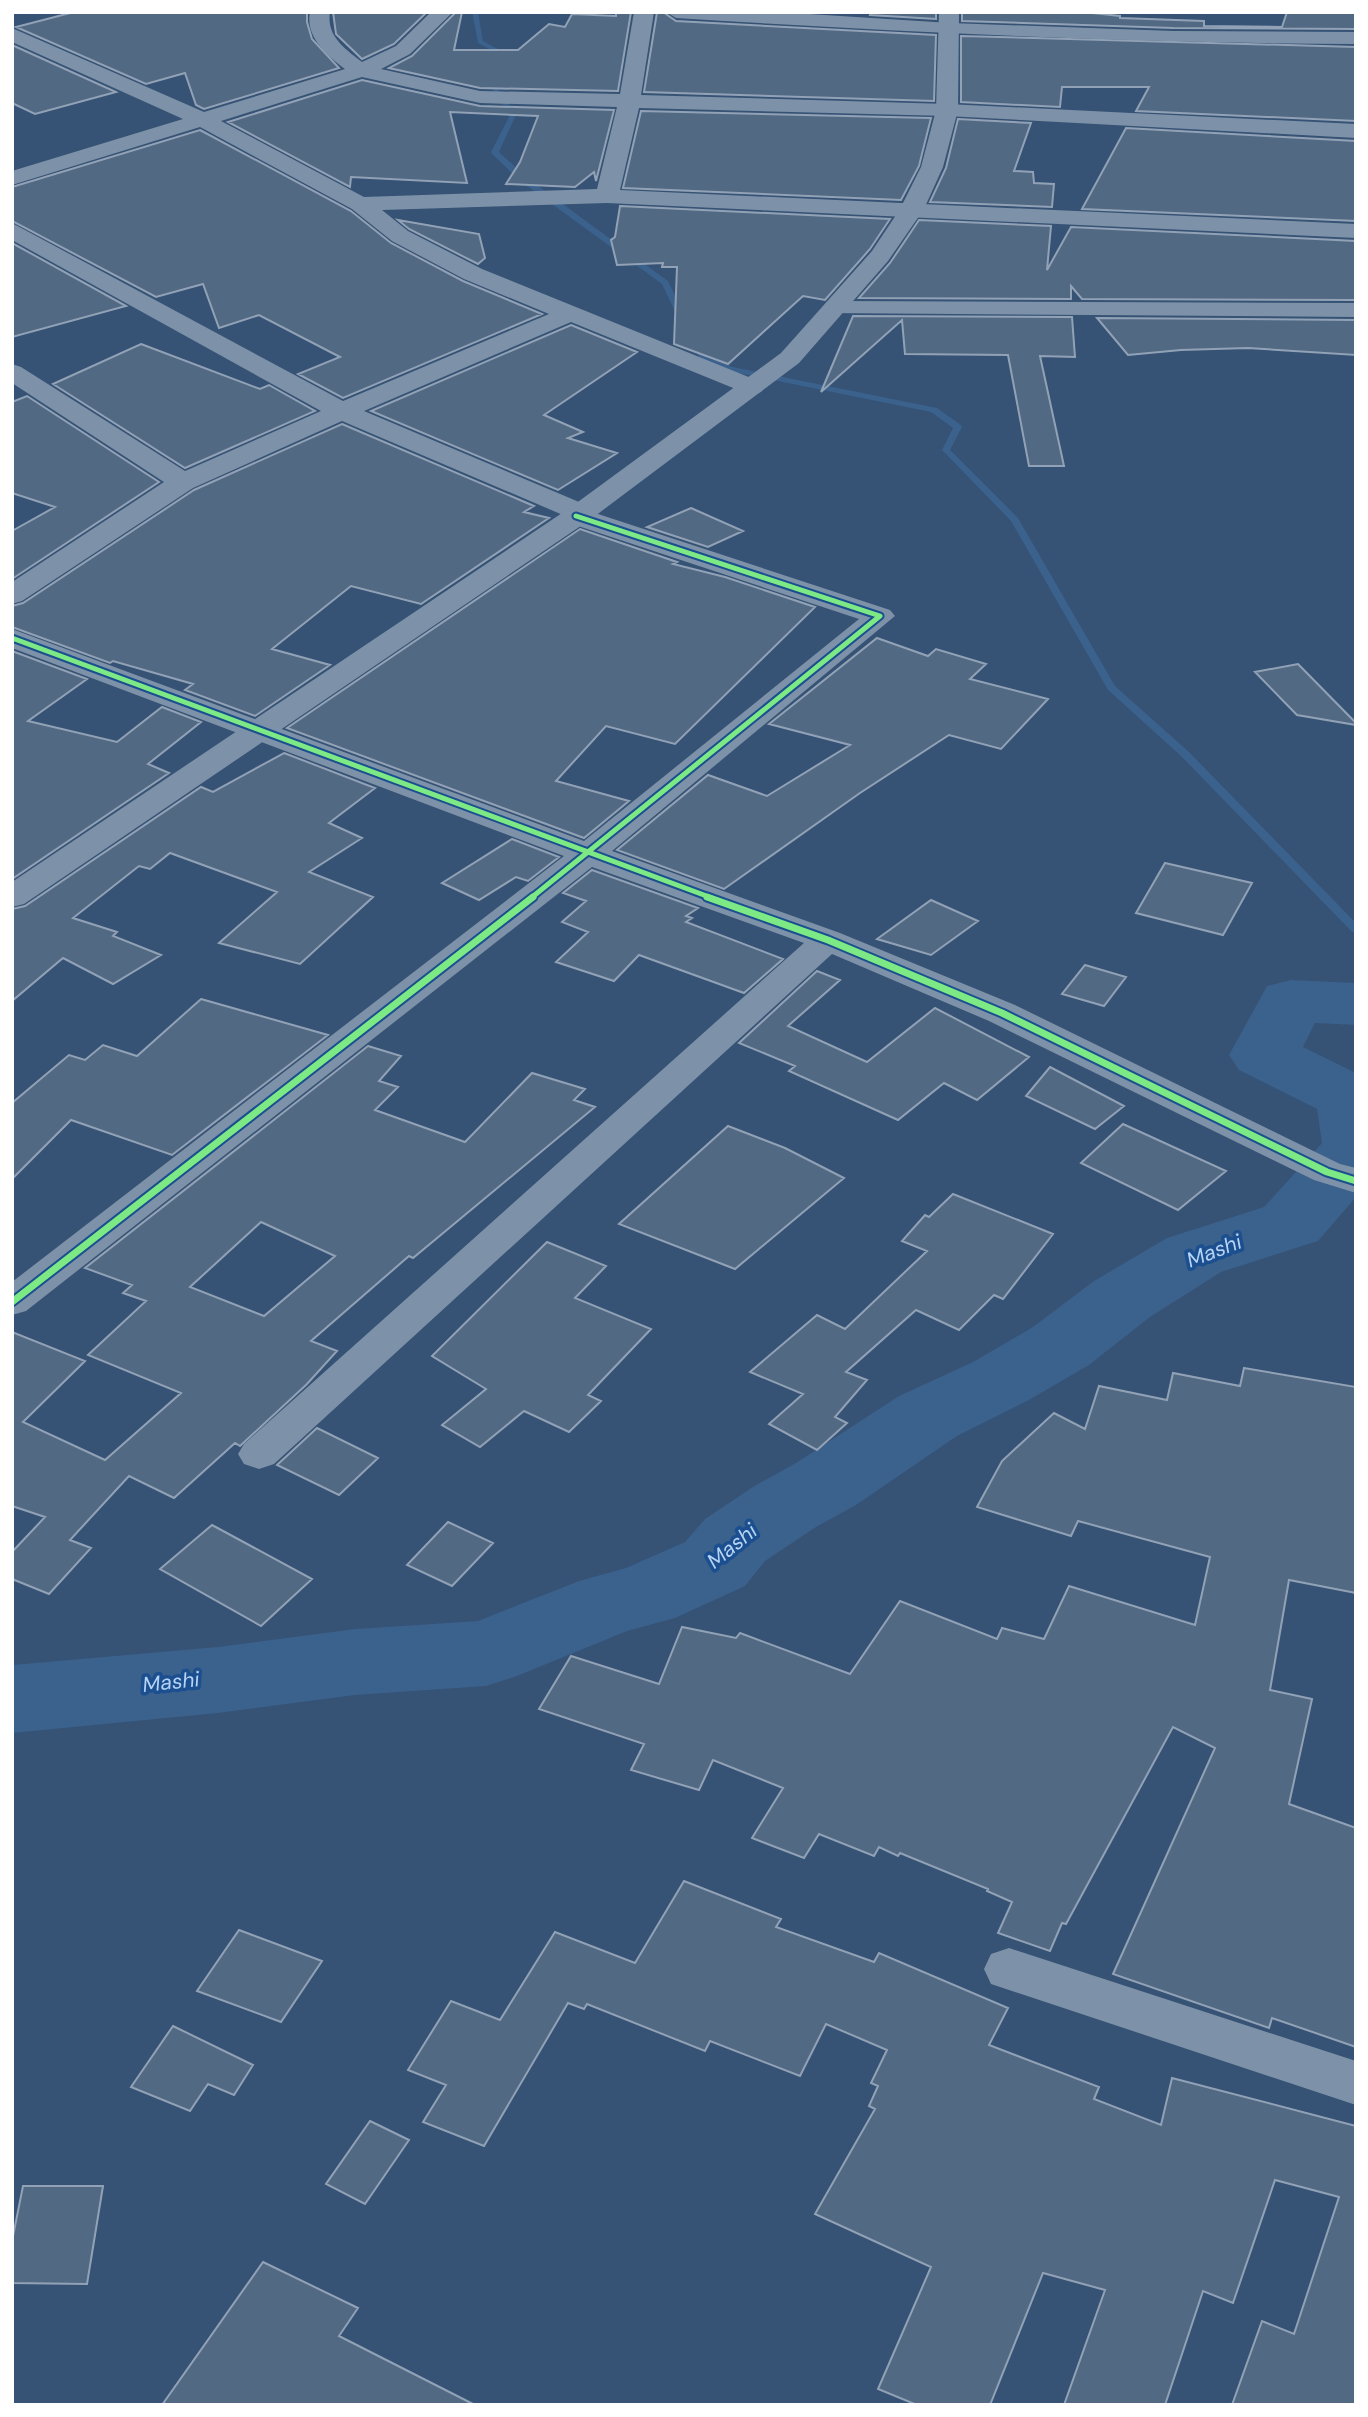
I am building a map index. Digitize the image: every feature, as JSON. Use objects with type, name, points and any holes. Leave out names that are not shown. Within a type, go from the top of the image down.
[{"type":"street","points":[[320,12],[318,23],[324,38],[341,56],[361,71],[480,97],[947,110],[1356,131]]},
{"type":"street","points":[[12,178],[361,71],[403,50],[443,12]]},
{"type":"street","points":[[607,196],[630,100],[644,12]]},
{"type":"street","points":[[676,12],[950,21],[1173,37],[1356,38]]},
{"type":"street","points":[[1170,12],[1173,37]]},
{"type":"street","points":[[12,897],[579,514],[790,358],[880,256],[912,209],[932,167],[947,110],[950,21]]},
{"type":"street","points":[[12,34],[201,118],[360,204],[400,236],[473,274],[752,387]]},
{"type":"street","points":[[360,204],[607,196],[1356,231]]},
{"type":"street","points":[[12,230],[251,364],[342,411],[579,514],[880,616],[588,854],[12,1302]]},
{"type":"street","points":[[835,307],[1356,310]]},
{"type":"street","points":[[12,595],[183,482],[572,313]]},
{"type":"street","points":[[12,372],[183,482]]},
{"type":"street","points":[[12,638],[588,854],[828,940],[1002,1013],[1341,1177]]},
{"type":"street","points":[[259,1454],[828,940]]},
{"type":"street","points":[[1009,1969],[1356,2083]]},
{"type":"building","points":[[74,12],[307,12],[312,39],[339,68],[204,109],[196,105],[185,73],[146,84],[16,27]]},
{"type":"building","points":[[333,12],[427,12],[394,44],[362,59],[336,34]]},
{"type":"building","points":[[456,12],[462,12],[454,50],[518,50],[549,24],[565,27],[572,14],[616,16],[616,12],[631,12],[618,91],[480,88],[389,68],[412,56]]},
{"type":"building","points":[[657,12],[663,12],[676,21],[936,35],[934,101],[644,92]]},
{"type":"building","points":[[871,12],[936,12],[936,19],[870,15]]},
{"type":"building","points":[[962,12],[1083,12],[1120,18],[1204,21],[1204,26],[1282,27],[1287,12],[1356,12],[1356,29],[1173,28],[962,21]]},
{"type":"building","points":[[961,36],[1356,47],[1356,121],[1136,111],[1149,87],[1062,87],[1060,107],[961,102]]},
{"type":"building","points":[[12,45],[116,92],[35,114],[12,103]]},
{"type":"building","points":[[362,80],[480,106],[614,110],[596,181],[594,172],[575,187],[506,184],[520,162],[538,116],[450,112],[467,183],[351,177],[350,187],[228,122]]},
{"type":"building","points":[[641,111],[931,118],[919,166],[901,200],[623,188]]},
{"type":"building","points":[[958,119],[1031,123],[1014,171],[1033,172],[1034,183],[1054,184],[1052,207],[930,202],[946,168]]},
{"type":"building","points":[[1126,128],[1356,141],[1356,221],[1082,209]]},
{"type":"building","points":[[200,130],[351,211],[391,243],[463,281],[542,314],[343,398],[298,374],[340,357],[259,315],[219,328],[203,284],[156,297],[12,221],[12,187]]},
{"type":"building","points":[[620,206],[890,219],[870,249],[825,300],[803,296],[728,364],[674,344],[677,267],[662,267],[663,263],[617,265],[611,240],[615,237]]},
{"type":"building","points":[[398,220],[479,234],[485,258],[478,264],[409,229]]},
{"type":"building","points":[[919,220],[1051,226],[1047,270],[1071,227],[1356,241],[1356,300],[1082,299],[1071,286],[1071,299],[859,298],[890,263]]},
{"type":"building","points":[[12,243],[126,306],[12,337]]},
{"type":"building","points":[[853,316],[1072,317],[1075,357],[1040,356],[1064,466],[1029,466],[1008,355],[905,354],[902,320],[821,392]]},
{"type":"building","points":[[1097,318],[1356,320],[1356,355],[1248,348],[1128,355]]},
{"type":"building","points":[[571,325],[637,352],[544,415],[583,432],[568,438],[617,453],[558,490],[371,411]]},
{"type":"building","points":[[141,344],[260,389],[269,385],[315,411],[185,468],[53,384]]},
{"type":"building","points":[[27,396],[159,482],[12,579],[12,531],[55,507],[12,493],[12,402]]},
{"type":"building","points":[[342,424],[534,506],[524,512],[549,518],[421,604],[351,586],[272,649],[330,665],[255,716],[185,690],[193,684],[113,661],[110,663],[12,627],[12,606],[23,603],[194,490]]},
{"type":"building","points":[[691,508],[743,531],[708,547],[647,527]]},
{"type":"building","points":[[580,529],[677,562],[673,564],[725,577],[815,607],[675,744],[606,726],[556,781],[629,801],[584,838],[287,728]]},
{"type":"building","points":[[877,638],[928,656],[936,649],[986,664],[970,679],[1048,699],[1001,749],[949,735],[860,793],[724,889],[617,850],[708,775],[767,796],[850,745],[769,724]]},
{"type":"building","points":[[12,651],[87,679],[28,721],[117,742],[162,707],[201,722],[148,764],[169,773],[12,879]]},
{"type":"building","points":[[1298,664],[1356,725],[1297,715],[1255,672]]},
{"type":"building","points":[[284,753],[375,788],[329,823],[362,838],[309,872],[373,897],[300,964],[219,943],[277,892],[170,853],[150,869],[139,866],[73,918],[117,932],[113,936],[161,955],[113,984],[63,958],[12,1001],[12,909],[25,906],[201,787],[213,792]]},
{"type":"building","points":[[512,839],[559,857],[528,881],[516,877],[479,900],[442,883]]},
{"type":"building","points":[[1165,863],[1252,883],[1223,935],[1136,913]]},
{"type":"building","points":[[592,870],[698,908],[686,916],[692,918],[686,922],[783,959],[744,993],[639,955],[614,981],[556,962],[588,932],[562,922],[586,901],[563,893]]},
{"type":"building","points":[[931,900],[978,921],[931,955],[877,939]]},
{"type":"building","points":[[1085,965],[1126,977],[1104,1006],[1062,994]]},
{"type":"building","points":[[817,971],[840,980],[788,1026],[867,1062],[935,1008],[1029,1057],[977,1100],[944,1083],[898,1120],[789,1071],[795,1066],[739,1043]]},
{"type":"building","points":[[201,999],[328,1035],[172,1155],[71,1120],[12,1179],[12,1103],[69,1055],[85,1060],[103,1045],[137,1056]]},
{"type":"building","points":[[368,1046],[401,1056],[379,1081],[398,1087],[375,1110],[465,1142],[532,1073],[585,1089],[574,1100],[595,1107],[413,1258],[409,1256],[311,1341],[337,1351],[307,1384],[240,1446],[235,1443],[174,1498],[129,1476],[70,1540],[91,1548],[49,1594],[12,1579],[12,1552],[45,1517],[12,1506],[12,1332],[85,1361],[23,1422],[105,1460],[181,1393],[88,1355],[146,1301],[123,1293],[132,1285],[85,1268]],"holes":[[[261,1222],[335,1256],[264,1316],[190,1287]]]},
{"type":"building","points":[[1050,1067],[1124,1106],[1095,1129],[1026,1096]]},
{"type":"building","points":[[1123,1124],[1226,1171],[1178,1210],[1081,1163]]},
{"type":"building","points":[[728,1126],[785,1148],[844,1178],[735,1269],[619,1224]]},
{"type":"building","points":[[953,1194],[1053,1234],[1003,1299],[994,1295],[959,1330],[916,1310],[846,1372],[867,1380],[835,1417],[847,1423],[817,1450],[769,1424],[803,1394],[750,1372],[817,1315],[845,1329],[927,1251],[902,1241],[925,1215],[929,1217]]},
{"type":"building","points":[[547,1242],[606,1266],[575,1298],[651,1329],[588,1395],[601,1401],[569,1432],[524,1411],[480,1447],[442,1425],[486,1389],[432,1356]]},
{"type":"building","points":[[1244,1368],[1356,1387],[1356,1593],[1289,1580],[1270,1690],[1312,1699],[1289,1804],[1356,1828],[1356,2047],[1272,2018],[1269,2028],[1113,1974],[1215,1748],[1173,1727],[1066,1924],[1062,1923],[1050,1951],[998,1933],[1012,1902],[987,1891],[988,1889],[900,1853],[898,1856],[879,1847],[874,1856],[819,1834],[804,1858],[752,1838],[783,1788],[713,1760],[699,1790],[631,1770],[644,1744],[539,1709],[571,1656],[659,1684],[682,1627],[736,1638],[740,1633],[850,1674],[900,1601],[997,1639],[1002,1628],[1044,1639],[1069,1586],[1195,1625],[1210,1557],[1078,1521],[1071,1536],[977,1507],[1002,1461],[1054,1413],[1085,1429],[1099,1386],[1167,1400],[1173,1373],[1240,1386]]},
{"type":"building","points":[[317,1428],[378,1458],[339,1495],[277,1465]]},
{"type":"building","points":[[448,1522],[493,1543],[452,1586],[407,1565]]},
{"type":"building","points":[[212,1525],[312,1579],[261,1626],[160,1569]]},
{"type":"building","points":[[684,1881],[781,1919],[776,1927],[874,1962],[879,1953],[1008,2008],[989,2045],[1099,2087],[1094,2099],[1161,2125],[1172,2078],[1356,2126],[1356,2405],[1232,2405],[1262,2321],[1294,2334],[1339,2197],[1275,2180],[1233,2303],[1203,2291],[1165,2405],[1064,2405],[1105,2290],[1043,2273],[990,2405],[917,2405],[878,2389],[931,2267],[815,2214],[875,2109],[869,2106],[878,2086],[871,2083],[887,2050],[826,2024],[800,2076],[710,2041],[705,2051],[587,2004],[584,2009],[568,2003],[484,2146],[423,2122],[446,2085],[408,2070],[451,2001],[500,2020],[555,1932],[635,1963]]},
{"type":"building","points":[[239,1930],[322,1961],[281,2022],[197,1991]]},
{"type":"building","points":[[173,2026],[253,2065],[234,2095],[208,2084],[190,2111],[131,2087]]},
{"type":"building","points":[[370,2121],[409,2140],[365,2204],[326,2184]]},
{"type":"building","points":[[23,2186],[103,2186],[87,2284],[12,2283],[12,2241]]},
{"type":"building","points":[[263,2262],[358,2308],[339,2336],[475,2405],[162,2405]]},
{"type":"waterway","points":[[475,12],[480,42],[509,57]]},
{"type":"waterway","points":[[500,77],[493,86],[513,115],[495,152],[523,179],[665,283],[682,318]]},
{"type":"waterway","points":[[694,341],[705,360],[731,369],[934,410],[958,427],[946,450],[1015,520],[1111,688],[1185,754],[1356,930]]},
{"type":"waterway","name":"Mashi","points":[[1356,1004],[1291,1001],[1264,1055],[1352,1099],[1356,1140]]},
{"type":"waterway","name":"Mashi","points":[[12,1699],[218,1680],[355,1662],[486,1653],[610,1603],[644,1596],[715,1564],[735,1540],[786,1506],[826,1484],[928,1416],[1001,1381],[1061,1346],[1122,1299],[1194,1255],[1291,1224],[1356,1150]]},
{"type":"cycle path","points":[[12,1302],[588,854],[880,616],[576,516]]},
{"type":"cycle path","points":[[12,638],[588,854],[828,940],[1002,1013],[1327,1172],[1356,1181]]}]
